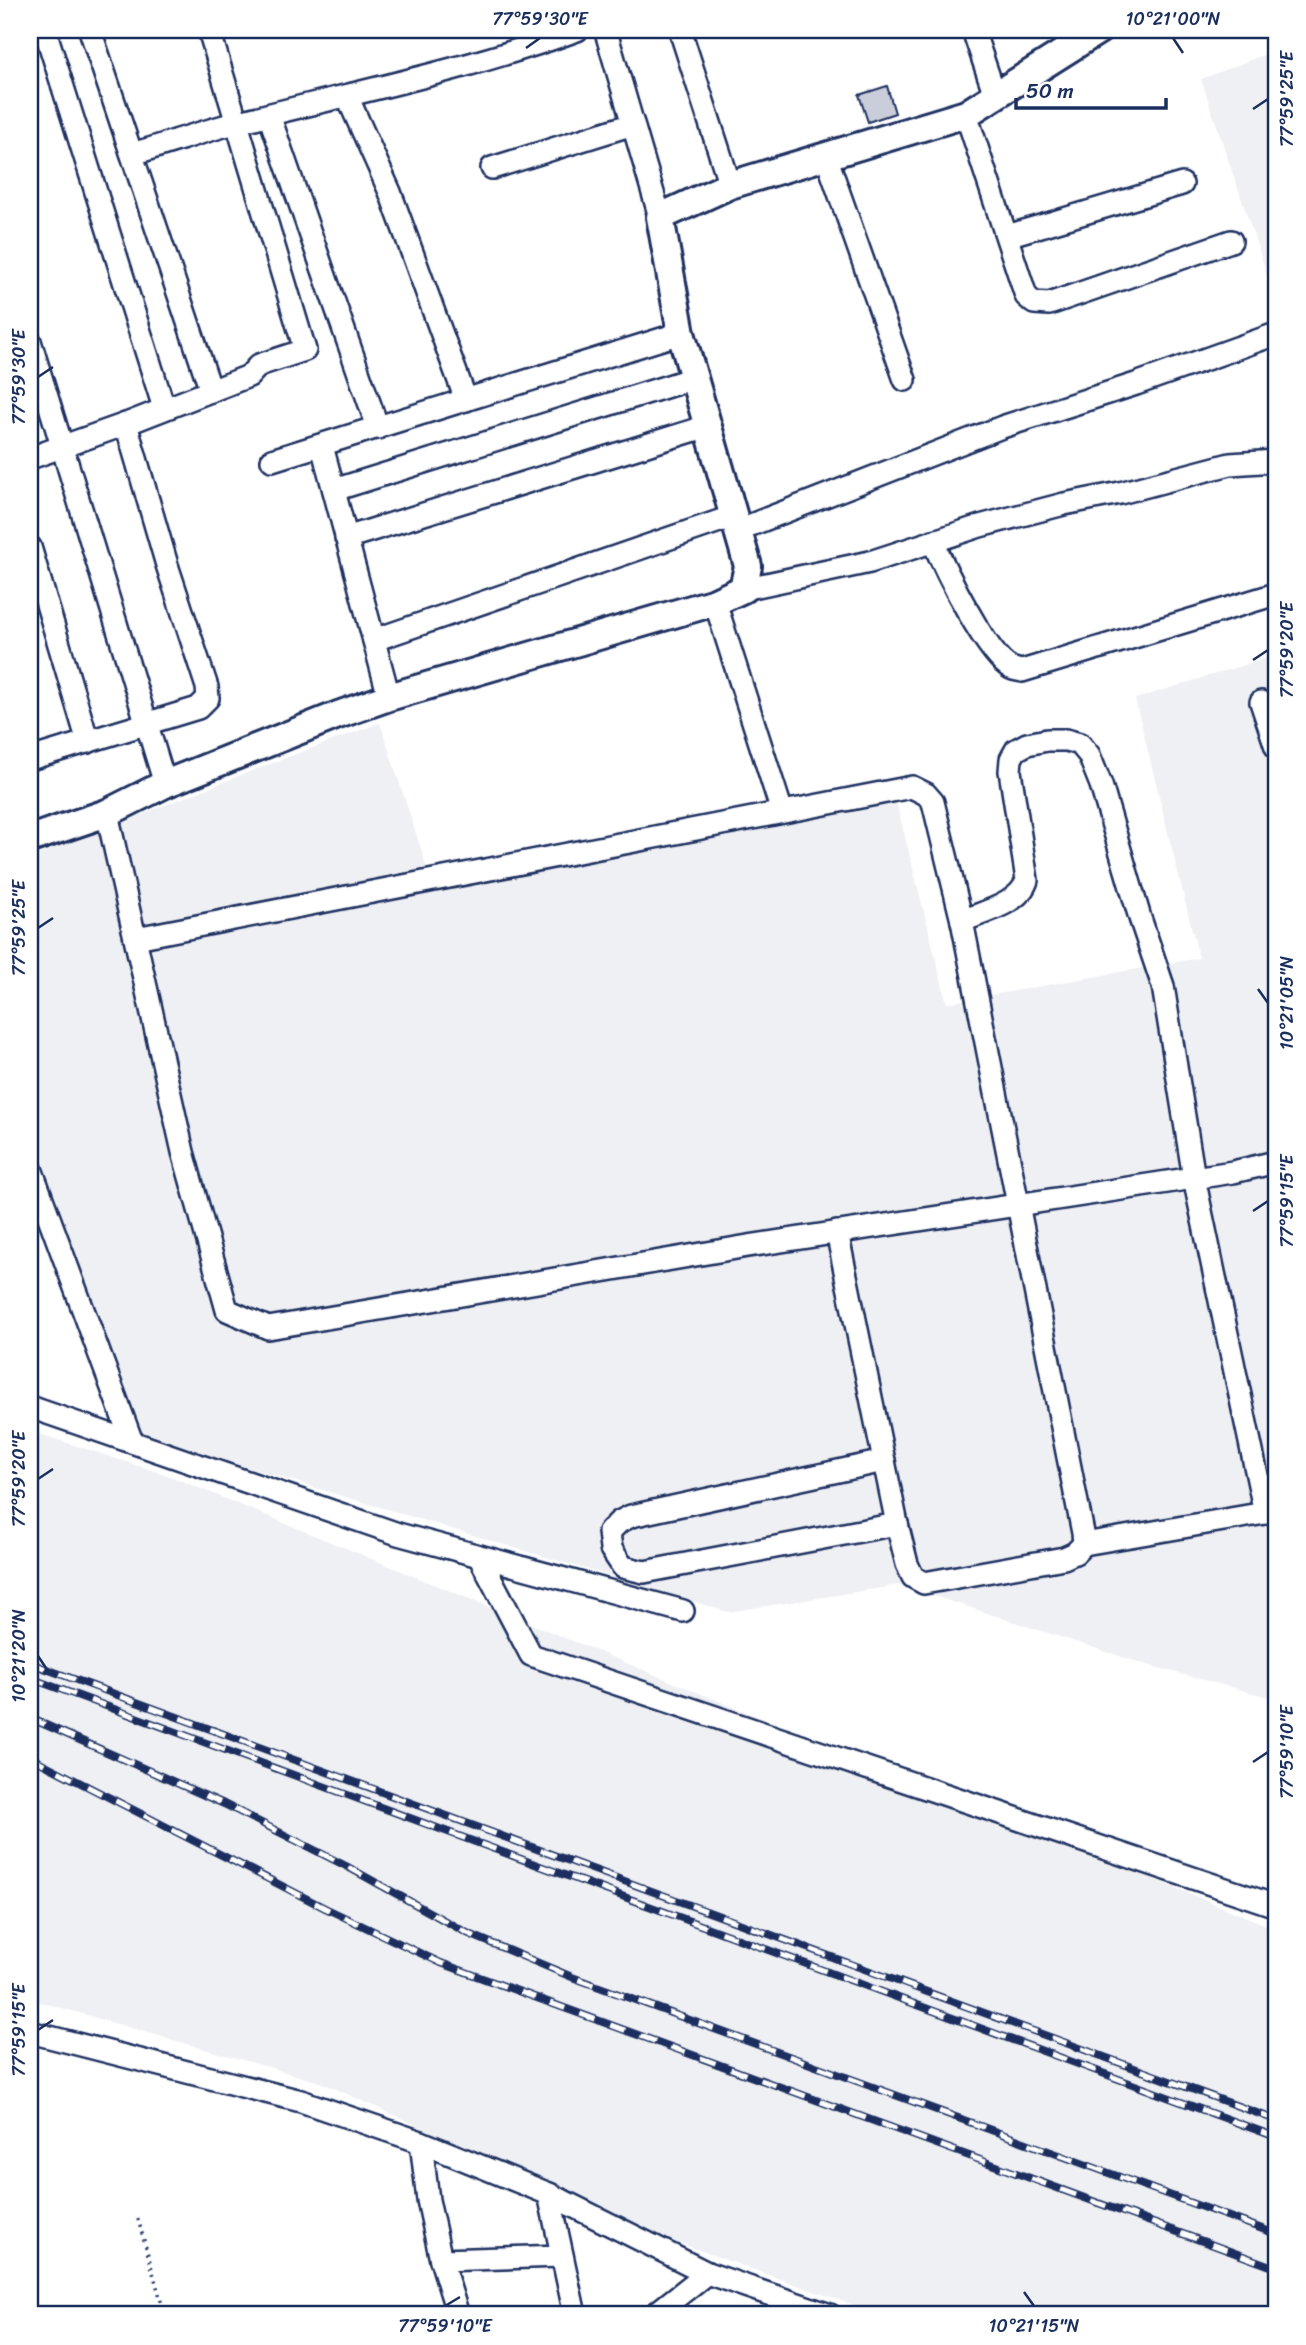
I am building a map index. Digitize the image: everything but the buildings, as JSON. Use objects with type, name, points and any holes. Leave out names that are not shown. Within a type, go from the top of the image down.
[{"type":"street","points":[[46,30],[164,408]]},
{"type":"street","points":[[90,30],[211,391]]},
{"type":"street","points":[[30,458],[211,391],[249,376],[259,365],[305,350],[209,30]]},
{"type":"street","points":[[132,155],[237,122],[348,96],[540,44],[578,30]]},
{"type":"street","points":[[604,30],[660,217],[681,333],[748,566],[743,589]]},
{"type":"street","points":[[680,30],[730,185]]},
{"type":"street","points":[[973,30],[995,95]]},
{"type":"street","points":[[660,217],[730,185],[966,114],[1099,30]]},
{"type":"street","points":[[348,96],[390,192],[467,400]]},
{"type":"street","points":[[966,114],[1026,296],[1034,303],[1049,304],[1231,242]]},
{"type":"street","points":[[269,115],[378,428]]},
{"type":"street","points":[[492,168],[633,124]]},
{"type":"street","points":[[826,156],[905,380]]},
{"type":"street","points":[[1007,236],[1182,184]]},
{"type":"street","points":[[272,460],[681,333]]},
{"type":"street","points":[[374,640],[736,523],[1002,427],[1136,384],[1276,334]]},
{"type":"street","points":[[30,341],[165,784]]},
{"type":"street","points":[[334,490],[694,378]]},
{"type":"street","points":[[30,760],[198,708],[208,698],[207,687],[167,565],[126,424]]},
{"type":"street","points":[[346,538],[708,426]]},
{"type":"street","points":[[322,446],[389,697]]},
{"type":"street","points":[[30,838],[107,813],[165,784],[389,697],[715,602],[743,589],[870,562],[980,526],[1230,464],[1276,461]]},
{"type":"street","points":[[933,541],[948,577],[998,657],[1011,668],[1022,671],[1276,594]]},
{"type":"street","points":[[30,547],[88,741]]},
{"type":"street","points":[[715,602],[782,812]]},
{"type":"street","points":[[1261,702],[1276,747]]},
{"type":"street","points":[[837,1232],[897,1524],[913,1577],[923,1583],[1064,1558],[1075,1553],[1084,1544],[1271,1512],[1194,1178],[1163,986],[1140,918],[1107,802],[1089,755],[1080,744],[1066,740],[1047,740],[1027,744],[1016,750],[1011,759],[1010,771],[1027,880],[1025,887],[1017,897],[962,921]]},
{"type":"street","points":[[136,939],[912,787],[926,794],[933,802],[962,921],[1084,1544]]},
{"type":"street","points":[[107,813],[183,1152],[227,1310],[268,1328],[837,1232],[1194,1178],[1276,1162]]},
{"type":"street","points":[[30,1166],[132,1442]]},
{"type":"street","points":[[30,1406],[398,1534],[683,1611]]},
{"type":"street","points":[[884,1461],[631,1516],[619,1521],[609,1532],[611,1549],[624,1567],[644,1572],[897,1524]]},
{"type":"street","points":[[479,1556],[531,1655],[1276,1906]]},
{"type":"street","points":[[30,2032],[301,2101],[421,2141],[549,2194],[707,2273],[830,2315]]},
{"type":"street","points":[[421,2141],[428,2200],[441,2260],[458,2315]]},
{"type":"street","points":[[549,2194],[575,2315]]},
{"type":"street","points":[[441,2260],[562,2256]]},
{"type":"street","points":[[653,2315],[707,2273]]},
{"type":"path","points":[[138,2218],[166,2315]]},
{"type":"shaded area","points":[[1276,50],[1276,301],[1201,79]]},
{"type":"shaded area","points":[[1276,655],[1276,1699],[1147,1665],[900,1585],[728,1612],[140,1435],[30,1125],[30,858],[380,723],[433,894],[894,793],[947,1003],[1199,958],[1135,699]]},
{"type":"shaded area","points":[[30,1431],[167,1475],[1276,1929],[1276,2315],[881,2315],[679,2243],[320,2082],[30,1999]]},
{"type":"railway","points":[[30,1663],[1276,2120]]},
{"type":"railway","points":[[30,1678],[1276,2137]]},
{"type":"railway","points":[[30,1718],[224,1804],[346,1866],[467,1933],[572,1977],[1276,2234]]},
{"type":"railway","points":[[30,1757],[325,1908],[441,1963],[1276,2268]]}]
